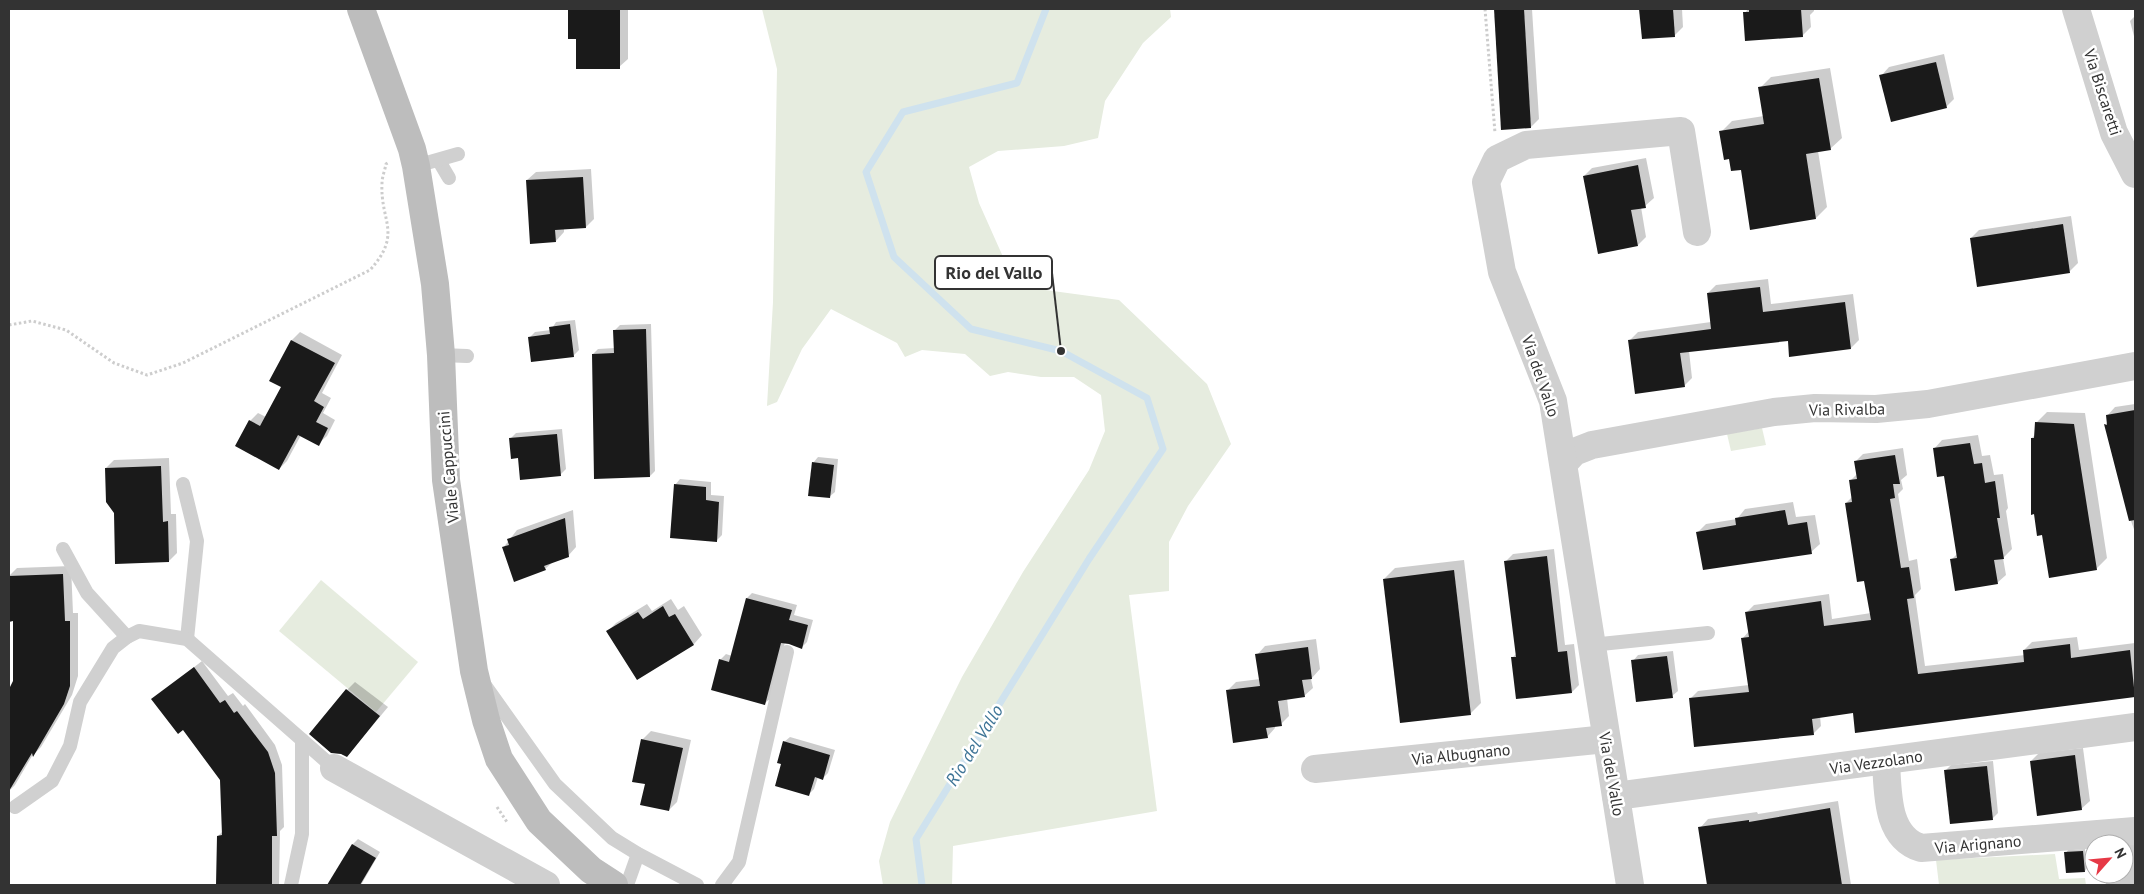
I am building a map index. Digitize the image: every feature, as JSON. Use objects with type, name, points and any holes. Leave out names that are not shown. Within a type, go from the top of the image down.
[{"type":"main road","name":"Viale Cappuccini","points":[[361,9],[422,158],[435,284],[454,356],[446,480],[474,671],[486,720],[499,759],[538,821],[591,870],[614,885]]},
{"type":"street","name":"Via Biscaretti","points":[[2076,9],[2114,133],[2135,174]]},
{"type":"street","points":[[1497,159],[1526,145],[1681,131],[1697,232]]},
{"type":"street","name":"Via del Vallo","points":[[1497,159],[1486,182],[1502,272],[1553,401],[1630,885]]},
{"type":"street","name":"Via Rivalba","points":[[1564,463],[1574,452],[1592,445],[1747,417],[1815,408],[1876,409],[1928,404],[2135,366]]},
{"type":"street","name":"Via Vezzolano","points":[[1616,796],[1886,762],[2135,727]]},
{"type":"street","name":"Via Albugnano","points":[[1315,769],[1606,739]]},
{"type":"street","name":"Via Arignano","points":[[1886,762],[1887,786],[1895,827],[1904,839],[1912,845],[1921,848],[2135,831]]},
{"type":"street","points":[[334,768],[546,885]]},
{"type":"lane","points":[[422,158],[458,154]]},
{"type":"lane","points":[[422,158],[449,178]]},
{"type":"lane","points":[[184,484],[197,542],[187,639]]},
{"type":"lane","points":[[63,549],[87,593],[126,637]]},
{"type":"lane","points":[[15,807],[52,781],[70,746],[80,702],[114,648],[126,637],[139,631],[187,639],[334,768]]},
{"type":"lane","points":[[1591,645],[1708,633]]},
{"type":"lane","points":[[722,885],[739,862],[787,652]]},
{"type":"lane","points":[[474,671],[510,718],[555,784],[612,838],[697,885]]},
{"type":"lane","points":[[291,885],[302,834],[302,740]]},
{"type":"lane","points":[[627,885],[638,854]]},
{"type":"path","points":[[1485,9],[1497,159]]},
{"type":"path","points":[[9,325],[32,321],[66,330],[114,363],[146,374],[183,363],[370,270],[381,257],[389,234],[382,182],[386,164],[422,158]]},
{"type":"shaded area","points":[[762,9],[1170,9],[1171,17],[1143,43],[1105,101],[1098,138],[1064,146],[998,151],[969,167],[979,203],[1016,286],[1119,300],[1207,384],[1231,444],[1188,506],[1169,542],[1169,591],[1129,595],[1157,811],[953,846],[952,885],[883,885],[879,861],[890,822],[962,677],[1023,572],[1089,470],[1105,431],[1101,395],[1074,377],[1041,377],[1008,372],[990,376],[965,354],[922,350],[905,357],[897,343],[831,309],[802,349],[777,402],[767,406],[773,302],[777,69]]},
{"type":"shaded area","points":[[1762,428],[1766,445],[1731,451],[1727,434]]},
{"type":"shaded area","points":[[321,580],[418,662],[376,712],[279,631]]},
{"type":"shaded area","points":[[2055,854],[2059,879],[2084,878],[2084,884],[2086,885],[1939,885],[1936,860]]},
{"type":"building","points":[[568,9],[620,9],[620,69],[576,69],[576,39],[568,39]]},
{"type":"building","points":[[1494,9],[1524,9],[1531,128],[1501,130]]},
{"type":"building","points":[[1639,9],[1673,9],[1675,37],[1642,39]]},
{"type":"building","points":[[1749,9],[1801,9],[1803,37],[1745,41],[1743,12],[1749,12]]},
{"type":"building","points":[[1936,62],[1947,108],[1891,122],[1879,75]]},
{"type":"building","points":[[1819,78],[1831,150],[1806,154],[1816,219],[1750,230],[1741,170],[1731,171],[1729,159],[1724,160],[1719,131],[1764,124],[1758,87]]},
{"type":"building","points":[[1638,165],[1646,208],[1631,210],[1638,246],[1598,254],[1583,176]]},
{"type":"building","points":[[583,177],[586,228],[555,230],[556,242],[530,244],[526,180]]},
{"type":"building","points":[[2063,224],[2070,273],[1977,287],[1970,238]]},
{"type":"building","points":[[1760,287],[1763,312],[1845,302],[1851,349],[1789,357],[1788,341],[1680,353],[1685,387],[1635,394],[1628,340],[1711,329],[1707,293]]},
{"type":"building","points":[[570,324],[574,357],[531,362],[528,337],[550,334],[549,327]]},
{"type":"building","points":[[646,329],[650,477],[594,479],[592,354],[614,353],[613,330]]},
{"type":"building","points":[[291,340],[335,363],[314,401],[324,407],[316,422],[328,428],[319,446],[298,435],[279,470],[235,446],[249,420],[260,426],[281,387],[269,381]]},
{"type":"building","points":[[2135,410],[2135,520],[2129,521],[2104,424],[2107,425],[2106,415]]},
{"type":"building","points":[[2035,422],[2074,424],[2097,570],[2049,578],[2042,535],[2037,536],[2034,514],[2031,515],[2031,438],[2034,438]]},
{"type":"building","points":[[557,434],[561,476],[520,480],[518,458],[511,459],[509,438]]},
{"type":"building","points":[[1970,443],[1974,464],[1982,463],[1985,483],[1995,481],[2000,518],[1997,518],[2004,559],[1994,560],[1998,584],[1955,591],[1950,559],[1957,558],[1944,476],[1937,477],[1933,448]]},
{"type":"building","points":[[1895,455],[1900,484],[1893,484],[1895,498],[1890,499],[1901,568],[1909,567],[1914,598],[1907,599],[1918,674],[2024,662],[2023,650],[2070,644],[2071,658],[2130,650],[2135,697],[1855,733],[1853,713],[1812,719],[1814,735],[1694,747],[1689,698],[1749,692],[1741,638],[1749,637],[1745,612],[1821,601],[1824,626],[1871,620],[1864,581],[1857,582],[1845,503],[1852,502],[1849,480],[1857,479],[1854,461]]},
{"type":"building","points":[[812,462],[834,465],[830,498],[808,496]]},
{"type":"building","points":[[161,466],[163,522],[168,521],[169,562],[115,564],[114,513],[106,502],[105,468]]},
{"type":"building","points":[[674,484],[706,487],[706,500],[719,502],[717,542],[670,538]]},
{"type":"building","points":[[1785,510],[1788,525],[1807,522],[1812,554],[1703,570],[1696,532],[1736,525],[1735,518]]},
{"type":"building","points":[[565,518],[569,557],[544,566],[546,570],[514,582],[502,547],[509,545],[507,539]]},
{"type":"building","points":[[1547,556],[1558,652],[1567,651],[1572,693],[1516,699],[1511,657],[1516,657],[1504,561]]},
{"type":"building","points":[[1454,570],[1471,715],[1400,723],[1383,579]]},
{"type":"building","points":[[63,574],[65,621],[70,621],[70,686],[64,704],[33,757],[32,753],[9,791],[9,689],[13,681],[13,621],[9,622],[9,576]]},
{"type":"building","points":[[746,598],[792,610],[789,620],[808,625],[802,649],[781,643],[765,705],[711,690],[719,659],[729,662]]},
{"type":"building","points":[[663,606],[669,617],[675,614],[694,645],[637,680],[606,631],[638,612],[643,619]]},
{"type":"building","points":[[1308,647],[1312,679],[1302,680],[1305,697],[1278,701],[1282,726],[1266,728],[1268,738],[1233,743],[1226,690],[1260,686],[1255,654]]},
{"type":"building","points":[[1667,656],[1673,698],[1636,702],[1631,660]]},
{"type":"building","points":[[194,667],[220,703],[225,700],[234,713],[237,711],[268,752],[275,773],[277,836],[272,836],[272,884],[216,885],[217,836],[222,835],[220,780],[183,730],[178,734],[151,699]]},
{"type":"building","points":[[346,689],[380,716],[347,757],[331,753],[309,734]]},
{"type":"building","points":[[641,739],[683,748],[669,811],[640,805],[645,784],[632,782]]},
{"type":"building","points":[[783,741],[830,755],[823,780],[815,777],[809,796],[775,786],[781,764],[777,763]]},
{"type":"building","points":[[2075,755],[2082,810],[2037,816],[2030,761]]},
{"type":"building","points":[[1987,766],[1993,820],[1950,824],[1944,770]]},
{"type":"building","points":[[1830,808],[1842,885],[1707,885],[1698,827],[1749,820],[1749,822]]},
{"type":"building","points":[[352,844],[376,858],[360,885],[327,885]]},
{"type":"building","points":[[2083,851],[2084,872],[2066,873],[2064,852]]},
{"type":"waterway","name":"Rio del Vallo","points":[[922,885],[916,839],[1089,559],[1163,449],[1147,398],[1061,351],[971,329],[894,257],[866,172],[903,112],[1017,83],[1046,9]]},
{"type":"place","name":"Rio del Vallo","points":[[1061,351]]}]
